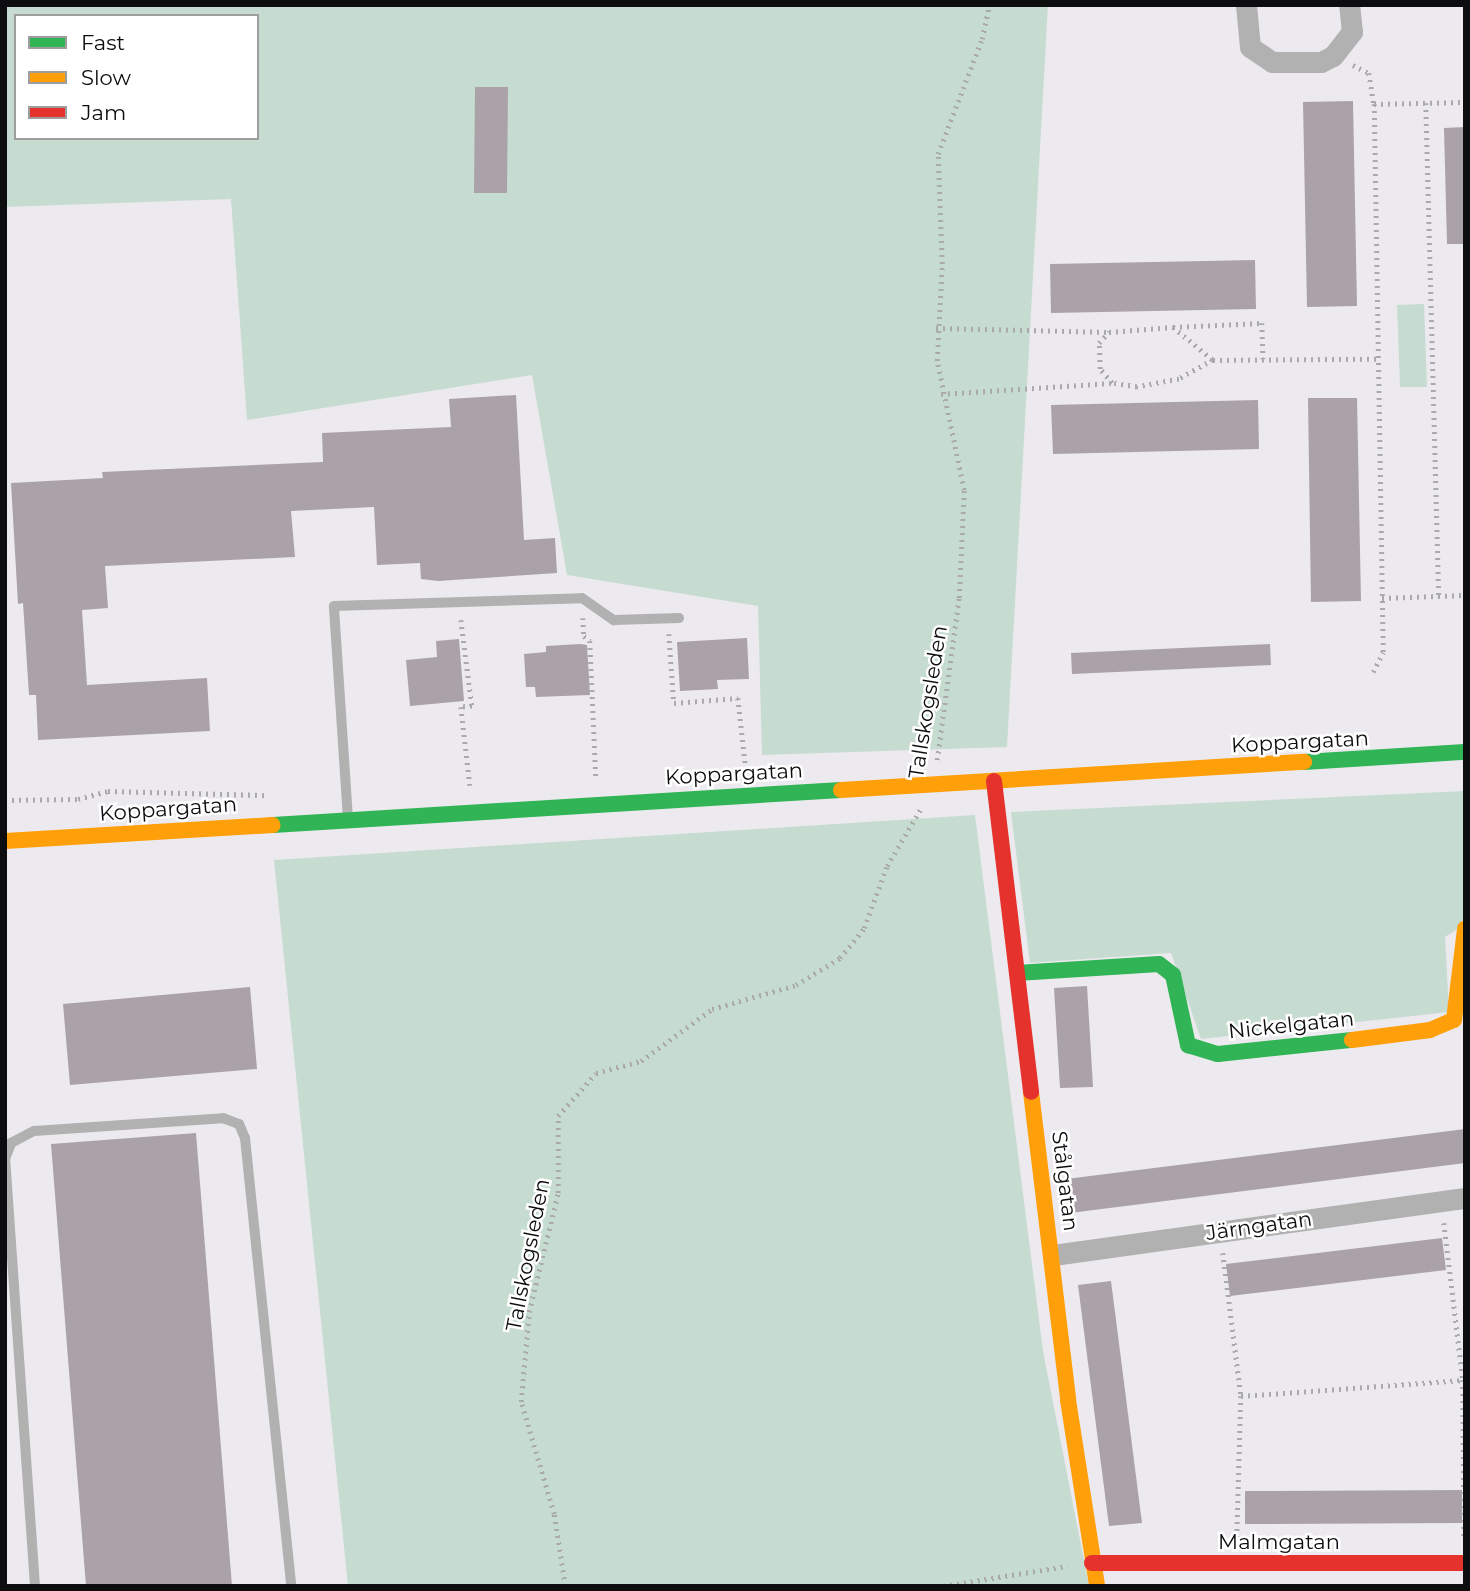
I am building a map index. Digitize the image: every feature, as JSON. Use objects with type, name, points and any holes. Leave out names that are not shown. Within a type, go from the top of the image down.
[{"type":"street","points":[[1246,5],[1250,47],[1272,62],[1321,62],[1334,56],[1352,32],[1349,5]]},
{"type":"street","name":"Koppargatan","points":[[5,841],[1465,752]]},
{"type":"street","name":"Stålgatan","points":[[994,781],[1097,1586]]},
{"type":"street","name":"Nickelgatan","points":[[1017,973],[1159,964],[1173,975],[1188,1045],[1218,1054],[1278,1049],[1430,1030],[1454,1020],[1465,929]]},
{"type":"street","name":"Järngatan","points":[[1053,1255],[1465,1198]]},
{"type":"street","name":"Malmgatan","points":[[1092,1563],[1464,1563]]},
{"type":"lane","points":[[348,819],[334,606],[458,598],[582,598],[614,620],[673,618]]},
{"type":"lane","points":[[35,1586],[5,1159],[11,1143],[34,1130],[223,1118],[239,1124],[245,1138],[291,1586]]},
{"type":"lane","points":[[5,1377],[19,1377]]},
{"type":"path","name":"Tallskogsleden","points":[[565,1586],[554,1514],[521,1402],[529,1312],[558,1193],[558,1116],[596,1073],[641,1061],[712,1009],[796,985],[840,958],[864,928],[887,866],[933,784],[951,674],[964,490],[941,394],[936,328],[942,264],[938,154],[982,39],[989,5]]},
{"type":"path","points":[[1334,56],[1369,73],[1374,104],[1376,359],[1383,652],[1373,672]]},
{"type":"path","points":[[1374,104],[1465,102]]},
{"type":"path","points":[[1426,103],[1438,596]]},
{"type":"path","points":[[936,328],[1109,332],[1262,323],[1263,359]]},
{"type":"path","points":[[1173,327],[1213,360]]},
{"type":"path","points":[[1109,332],[1098,343],[1100,369],[1112,383]]},
{"type":"path","points":[[941,394],[1112,383],[1137,387],[1179,379],[1213,360],[1376,359]]},
{"type":"path","points":[[1382,598],[1465,595]]},
{"type":"path","points":[[458,598],[471,706],[461,706],[470,786]]},
{"type":"path","points":[[582,598],[584,636],[590,641],[596,779]]},
{"type":"path","points":[[673,618],[674,703],[738,698],[746,770]]},
{"type":"path","points":[[1441,1201],[1463,1380],[1464,1563]]},
{"type":"path","points":[[1220,1232],[1241,1396],[1236,1563]]},
{"type":"path","points":[[1241,1396],[1463,1380]]},
{"type":"path","points":[[943,1586],[1092,1563]]},
{"type":"green space","points":[[5,5],[1048,5],[1007,747],[762,755],[758,606],[567,575],[532,375],[247,420],[231,199],[5,207]]},
{"type":"green space","points":[[1424,304],[1427,387],[1400,387],[1397,305]]},
{"type":"green space","points":[[1465,791],[1465,924],[1445,937],[1449,1012],[1201,1039],[1171,953],[1030,963],[1011,812]]},
{"type":"green space","points":[[975,815],[1043,1351],[1089,1586],[348,1586],[274,860]]},
{"type":"building","points":[[475,87],[508,87],[507,193],[474,193]]},
{"type":"building","points":[[1353,101],[1357,306],[1307,307],[1303,102]]},
{"type":"building","points":[[1465,127],[1465,244],[1447,244],[1444,128]]},
{"type":"building","points":[[1255,260],[1256,309],[1051,313],[1050,264]]},
{"type":"building","points":[[516,395],[524,540],[555,538],[557,573],[438,581],[421,579],[420,563],[377,565],[374,507],[291,511],[295,557],[105,566],[108,608],[82,610],[87,685],[207,678],[210,731],[38,740],[36,695],[29,695],[23,603],[18,604],[11,483],[103,478],[102,472],[323,462],[322,433],[451,427],[449,399]]},
{"type":"building","points":[[1308,398],[1357,398],[1361,601],[1311,602]]},
{"type":"building","points":[[1258,400],[1259,449],[1053,454],[1051,405]]},
{"type":"building","points":[[747,638],[749,679],[717,680],[718,689],[680,691],[677,642]]},
{"type":"building","points":[[459,639],[464,701],[410,706],[406,660],[437,657],[436,641]]},
{"type":"building","points":[[1270,644],[1271,665],[1072,674],[1071,653]]},
{"type":"building","points":[[587,645],[590,695],[536,697],[535,687],[526,687],[524,654],[546,652],[546,646]]},
{"type":"building","points":[[1087,986],[1093,1087],[1060,1088],[1054,988]]},
{"type":"building","points":[[250,987],[257,1069],[70,1085],[63,1004]]},
{"type":"building","points":[[1465,1129],[1465,1163],[1070,1213],[1066,1179]]},
{"type":"building","points":[[196,1133],[232,1586],[86,1586],[51,1144]]},
{"type":"building","points":[[1442,1238],[1446,1270],[1230,1296],[1226,1264]]},
{"type":"building","points":[[1111,1281],[1142,1523],[1109,1526],[1078,1285]]},
{"type":"building","points":[[1462,1490],[1462,1523],[1245,1524],[1245,1491]]},
{"type":"traffic: fast","points":[[1304,762],[1465,752]]},
{"type":"traffic: fast","points":[[273,825],[841,790]]},
{"type":"traffic: fast","points":[[1017,973],[1159,964],[1173,975],[1188,1045],[1218,1054],[1352,1040]]},
{"type":"traffic: slow","points":[[841,790],[1304,762]]},
{"type":"traffic: slow","points":[[5,841],[273,825]]},
{"type":"traffic: slow","points":[[1352,1040],[1430,1030],[1454,1020],[1465,929]]},
{"type":"traffic: slow","points":[[1031,1092],[1068,1400],[1097,1586]]},
{"type":"traffic: jam","points":[[994,781],[1031,1092]]},
{"type":"traffic: jam","points":[[1092,1563],[1465,1563]]}]
